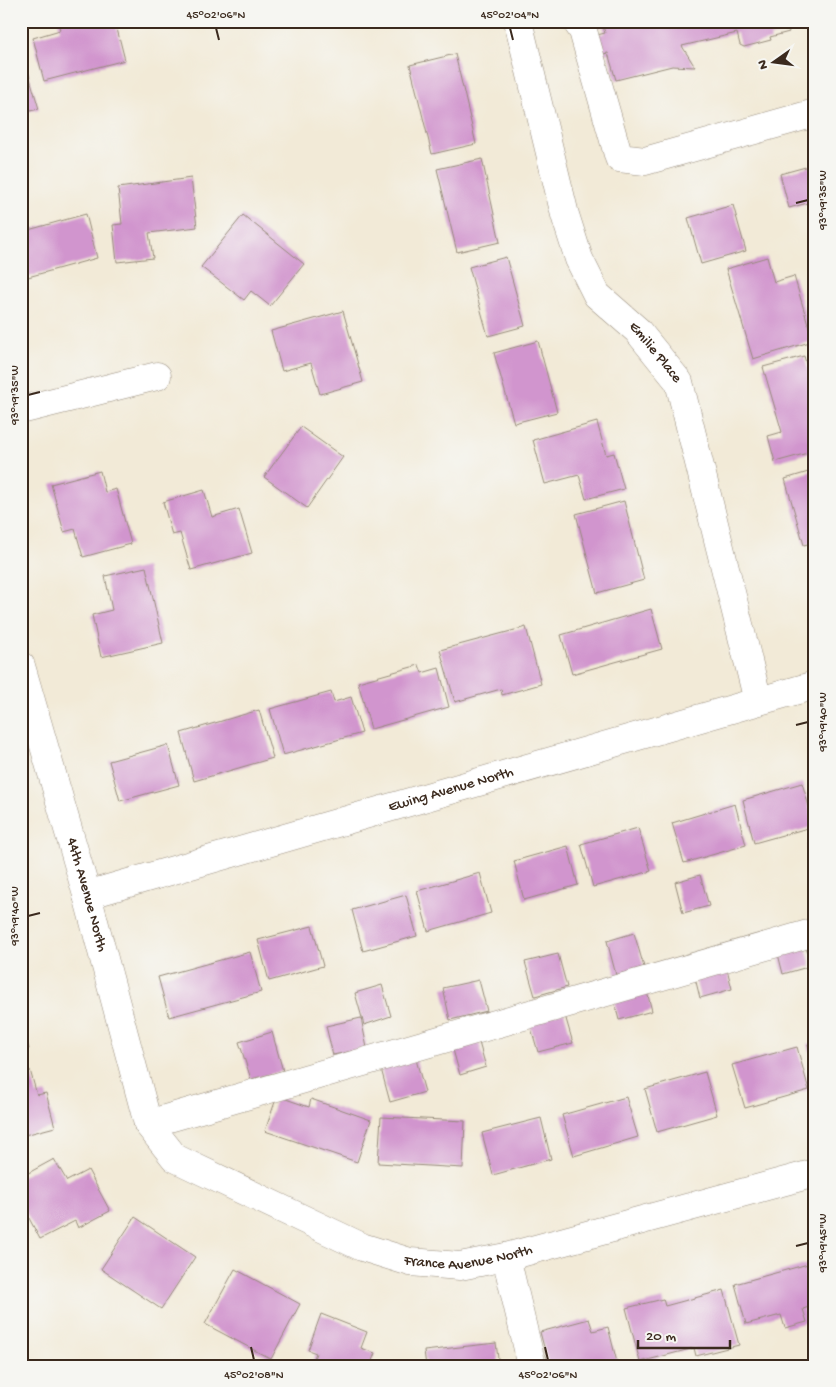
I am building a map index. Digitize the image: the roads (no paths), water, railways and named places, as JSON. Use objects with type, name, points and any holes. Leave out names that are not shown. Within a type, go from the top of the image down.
[{"type":"street","points":[[576,21],[583,31],[619,158],[645,161],[815,113]]},
{"type":"street","name":"Emilie Place","points":[[526,23],[563,205],[579,259],[596,295],[637,330],[679,382],[758,701]]},
{"type":"street","points":[[21,410],[157,376]]},
{"type":"street","name":"44th Avenue North","points":[[21,666],[87,895],[148,1124]]},
{"type":"street","name":"Ewing Avenue North","points":[[87,895],[815,685]]},
{"type":"street","points":[[148,1124],[815,932]]},
{"type":"street","name":"France Avenue North","points":[[148,1124],[175,1158],[362,1247],[410,1262],[460,1266],[506,1258],[815,1173]]},
{"type":"street","points":[[506,1258],[532,1366]]}]
